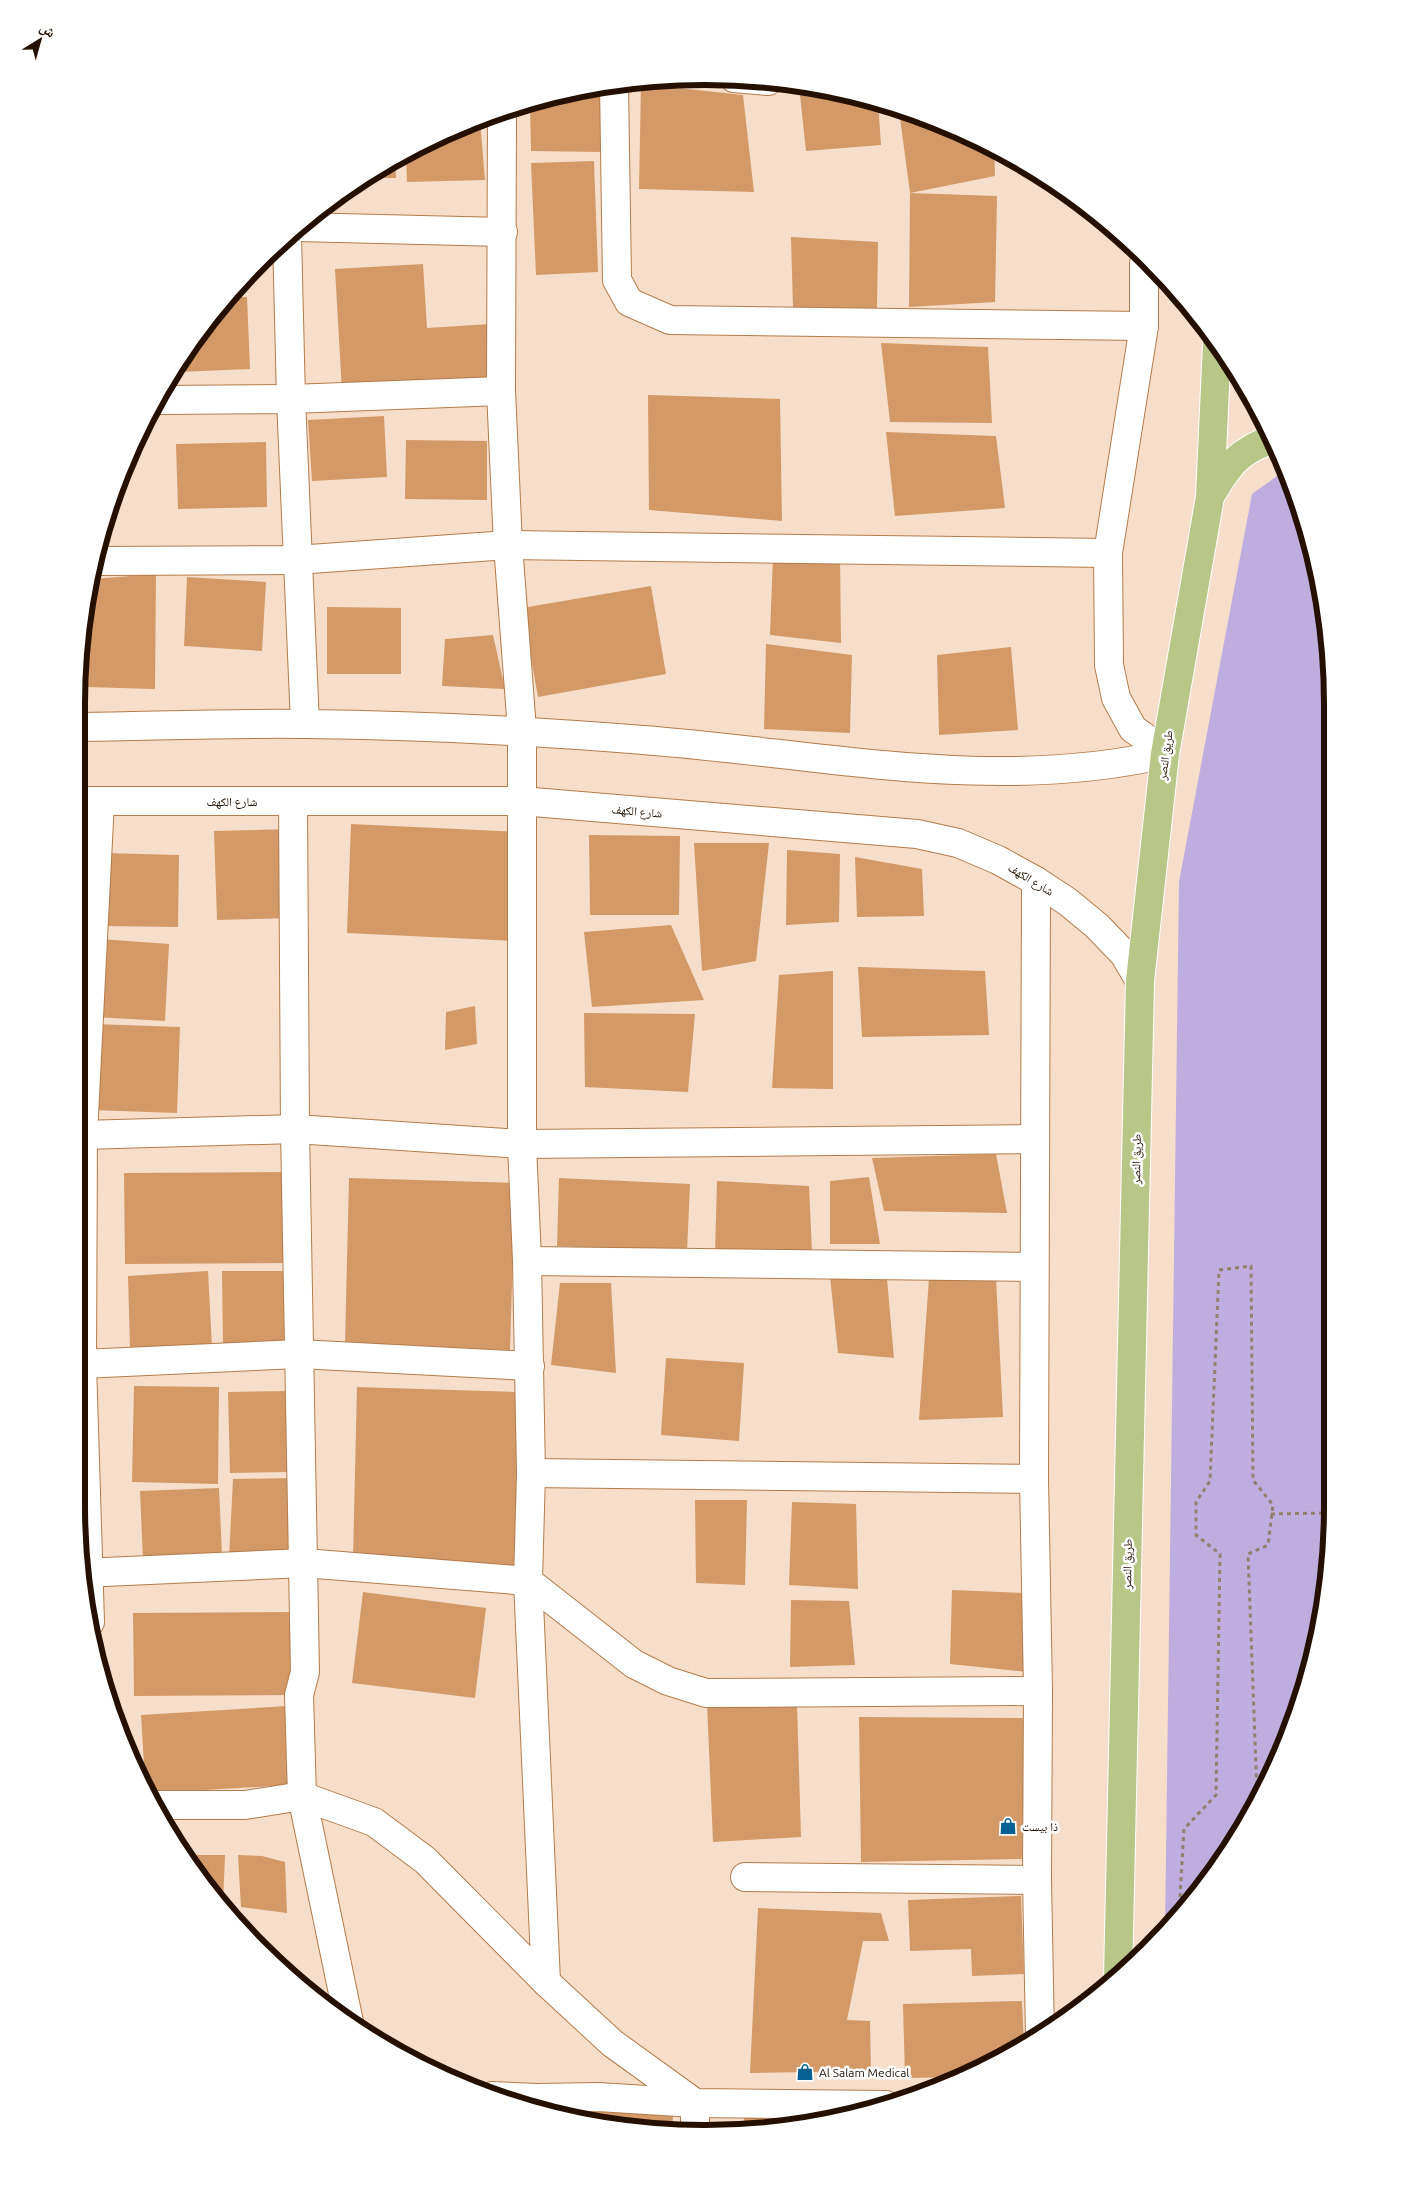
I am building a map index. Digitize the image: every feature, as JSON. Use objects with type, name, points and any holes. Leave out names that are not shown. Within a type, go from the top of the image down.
[{"type":"main road","name":"طريق النصر","points":[[1118,1966],[1140,981],[1165,753],[1210,497],[1216,355]]},
{"type":"main road","points":[[1210,497],[1226,468],[1251,447],[1265,442]]},
{"type":"street","points":[[614,92],[617,280],[629,302],[670,320],[1144,326]]},
{"type":"street","points":[[502,119],[502,391],[508,545],[522,730],[522,1144],[530,1366],[531,1473],[528,1581],[546,1982]]},
{"type":"street","points":[[310,227],[503,232]]},
{"type":"street","points":[[286,248],[296,560],[305,724]]},
{"type":"street","points":[[1144,267],[1144,326],[1108,553],[1109,665],[1116,698],[1133,728],[1165,753]]},
{"type":"street","points":[[165,400],[291,399],[502,391]]},
{"type":"street","points":[[102,560],[296,560],[508,545],[1108,553]]},
{"type":"street","points":[[85,727],[305,724],[522,730],[672,742],[942,771],[988,773],[1081,769],[1127,763],[1165,753]]},
{"type":"street","points":[[85,1024],[91,801]]},
{"type":"street","name":"شارع الكهف","points":[[91,801],[521,801],[917,834],[958,843],[998,860],[1036,880],[1068,902],[1097,926],[1124,954],[1140,981]]},
{"type":"street","points":[[293,801],[295,1129],[305,1672],[299,1695],[302,1796],[347,2011]]},
{"type":"street","points":[[1036,880],[1034,1479],[1038,1691],[1036,1880],[1040,2027]]},
{"type":"street","points":[[85,1135],[295,1129],[522,1144],[1034,1140]]},
{"type":"street","points":[[527,1261],[1034,1267]]},
{"type":"street","points":[[85,1364],[299,1354],[530,1366]]},
{"type":"street","points":[[531,1473],[1034,1479]]},
{"type":"street","points":[[89,1573],[304,1562],[528,1581],[634,1664],[668,1682],[706,1693],[1038,1691]]},
{"type":"street","points":[[163,1805],[244,1804],[302,1796],[374,1822],[425,1860],[546,1982],[612,2043],[695,2103]]},
{"type":"street","points":[[745,1877],[1036,1880]]},
{"type":"street","points":[[540,2103],[598,2097],[695,2103],[862,2105]]},
{"type":"street","points":[[695,2103],[695,2125]]},
{"type":"path","points":[[1180,1903],[1184,1829],[1216,1795],[1220,1554],[1196,1535],[1196,1502],[1210,1482],[1219,1270],[1251,1266],[1254,1480],[1273,1505],[1268,1545],[1248,1554],[1257,1785]]},
{"type":"path","points":[[1271,1514],[1324,1513]]},
{"type":"shaded area","points":[[1280,474],[1303,544],[1319,624],[1323,664],[1323,1546],[1319,1586],[1303,1666],[1277,1743],[1241,1815],[1220,1850],[1196,1883],[1165,1919],[1179,882],[1252,494]]},
{"type":"building","points":[[662,86],[743,95],[754,192],[639,189],[641,88]]},
{"type":"building","points":[[601,94],[601,152],[531,151],[530,110]]},
{"type":"building","points":[[800,95],[825,97],[879,110],[881,145],[806,151]]},
{"type":"building","points":[[900,117],[942,132],[994,158],[995,176],[910,193]]},
{"type":"building","points":[[481,127],[485,180],[407,182],[406,162]]},
{"type":"building","points":[[594,161],[598,272],[536,275],[531,163]]},
{"type":"building","points":[[395,168],[396,178],[378,178]]},
{"type":"building","points":[[910,193],[997,196],[995,302],[909,307]]},
{"type":"building","points":[[791,237],[878,242],[877,308],[793,308]]},
{"type":"building","points":[[423,264],[427,328],[490,324],[493,384],[342,392],[335,269]]},
{"type":"building","points":[[238,297],[247,297],[250,369],[182,372],[213,327]]},
{"type":"building","points":[[881,343],[988,347],[992,423],[890,422]]},
{"type":"building","points":[[648,395],[780,399],[782,521],[649,510]]},
{"type":"building","points":[[384,416],[387,477],[312,481],[308,420]]},
{"type":"building","points":[[886,432],[996,436],[1005,508],[895,516]]},
{"type":"building","points":[[406,440],[487,441],[487,500],[405,499]]},
{"type":"building","points":[[266,442],[267,507],[178,509],[176,444]]},
{"type":"building","points":[[773,556],[840,557],[841,643],[770,635]]},
{"type":"building","points":[[156,574],[155,689],[85,687],[90,624],[98,579]]},
{"type":"building","points":[[187,577],[266,582],[262,651],[184,646]]},
{"type":"building","points":[[651,586],[666,674],[538,697],[522,608]]},
{"type":"building","points":[[327,607],[401,608],[401,674],[327,674]]},
{"type":"building","points":[[493,635],[505,689],[442,686],[445,639]]},
{"type":"building","points":[[766,644],[852,655],[850,733],[764,729]]},
{"type":"building","points":[[1011,647],[1018,730],[939,735],[937,655]]},
{"type":"building","points":[[351,824],[518,832],[513,941],[347,933]]},
{"type":"building","points":[[291,829],[294,918],[217,920],[214,831]]},
{"type":"building","points":[[589,835],[680,836],[679,915],[590,915]]},
{"type":"building","points":[[694,843],[769,843],[756,961],[702,971]]},
{"type":"building","points":[[787,850],[840,854],[839,922],[786,925]]},
{"type":"building","points":[[105,853],[179,855],[178,927],[104,926]]},
{"type":"building","points":[[855,857],[922,869],[924,916],[857,917]]},
{"type":"building","points":[[671,925],[704,1000],[592,1007],[584,932]]},
{"type":"building","points":[[100,939],[169,944],[165,1021],[95,1017]]},
{"type":"building","points":[[858,967],[985,971],[989,1035],[862,1037]]},
{"type":"building","points":[[833,971],[833,1089],[772,1088],[779,975]]},
{"type":"building","points":[[475,1006],[477,1044],[445,1050],[446,1012]]},
{"type":"building","points":[[584,1013],[695,1014],[688,1092],[585,1087]]},
{"type":"building","points":[[94,1024],[180,1027],[177,1113],[91,1110]]},
{"type":"building","points":[[996,1154],[1007,1213],[884,1211],[872,1158]]},
{"type":"building","points":[[291,1172],[292,1263],[125,1264],[124,1173]]},
{"type":"building","points":[[869,1177],[880,1244],[830,1244],[830,1181]]},
{"type":"building","points":[[349,1178],[515,1183],[510,1350],[345,1344]]},
{"type":"building","points":[[559,1178],[690,1184],[687,1252],[557,1246]]},
{"type":"building","points":[[717,1181],[809,1186],[812,1252],[715,1253]]},
{"type":"building","points":[[208,1271],[212,1347],[130,1348],[128,1276]]},
{"type":"building","points":[[222,1271],[289,1271],[290,1347],[223,1347]]},
{"type":"building","points":[[830,1276],[887,1279],[894,1358],[838,1353]]},
{"type":"building","points":[[929,1278],[996,1278],[1003,1417],[919,1420]]},
{"type":"building","points":[[560,1283],[611,1283],[616,1373],[551,1365]]},
{"type":"building","points":[[666,1358],[744,1363],[739,1441],[661,1435]]},
{"type":"building","points":[[134,1386],[219,1387],[218,1484],[132,1482]]},
{"type":"building","points":[[357,1387],[516,1392],[519,1573],[353,1558]]},
{"type":"building","points":[[292,1391],[293,1472],[230,1473],[228,1392]]},
{"type":"building","points":[[294,1478],[296,1555],[229,1559],[233,1479]]},
{"type":"building","points":[[219,1488],[222,1556],[143,1559],[140,1491]]},
{"type":"building","points":[[695,1500],[747,1500],[745,1585],[696,1583]]},
{"type":"building","points":[[792,1502],[856,1504],[858,1589],[789,1585]]},
{"type":"building","points":[[952,1590],[1025,1593],[1027,1672],[950,1664]]},
{"type":"building","points":[[363,1592],[486,1608],[475,1698],[352,1683]]},
{"type":"building","points":[[791,1600],[849,1601],[855,1665],[790,1667]]},
{"type":"building","points":[[298,1612],[299,1695],[134,1696],[133,1613]]},
{"type":"building","points":[[707,1704],[797,1704],[801,1837],[713,1842]]},
{"type":"building","points":[[287,1706],[291,1785],[156,1793],[144,1769],[141,1715]]},
{"type":"building","points":[[859,1717],[1025,1718],[1022,1859],[861,1862]]},
{"type":"building","points":[[193,1855],[225,1855],[223,1895]]},
{"type":"building","points":[[238,1855],[262,1856],[285,1862],[287,1913],[241,1907]]},
{"type":"building","points":[[1021,1896],[1024,1974],[972,1976],[971,1949],[910,1951],[908,1900]]},
{"type":"building","points":[[758,1908],[881,1913],[889,1941],[863,1941],[847,2020],[870,2021],[871,2071],[750,2073]]},
{"type":"building","points":[[1022,2001],[1024,2036],[943,2077],[905,2078],[903,2004]]},
{"type":"building","points":[[573,2111],[673,2115],[672,2124],[664,2124],[624,2120]]},
{"type":"building","points":[[744,2115],[803,2117],[785,2120],[744,2124]]},
{"type":"place","name":"ذا بيست","points":[[1008,1826]]},
{"type":"place","name":"Al Salam Medical","points":[[805,2072]]}]
